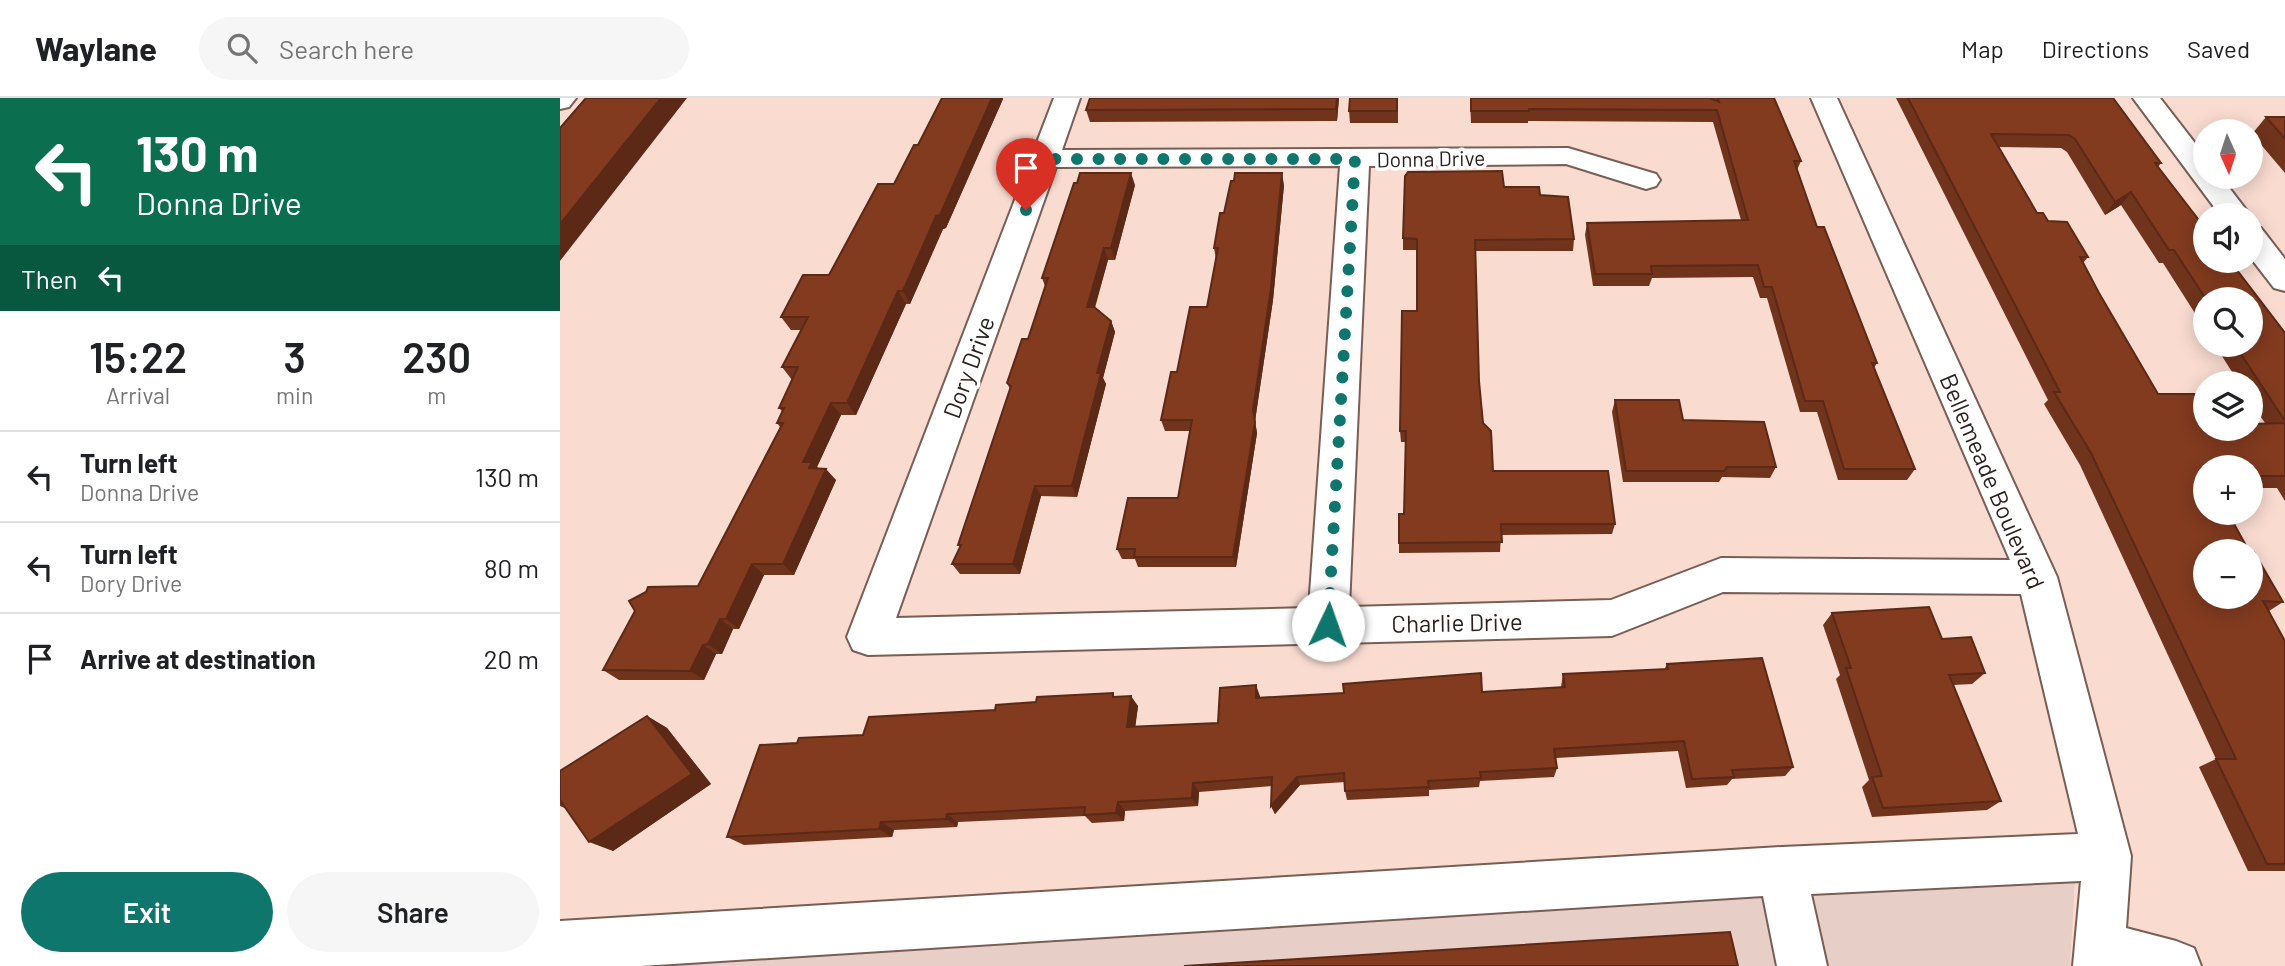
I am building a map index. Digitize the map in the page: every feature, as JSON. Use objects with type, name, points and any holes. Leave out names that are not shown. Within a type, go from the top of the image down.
[{"type":"street","name":"Dory Drive","points":[[868,637],[1067,98]]},
{"type":"street","name":"Bellemeade Boulevard","points":[[1824,98],[2037,577],[2107,856],[2099,957]]},
{"type":"street","points":[[2146,98],[2193,159]]},
{"type":"street","name":"Donna Drive","points":[[1045,159],[1567,156],[1646,180]]},
{"type":"street","points":[[1328,625],[1355,159]]},
{"type":"street","points":[[2263,252],[2285,281]]},
{"type":"street","name":"Charlie Drive","points":[[868,637],[1612,618],[1721,575],[2037,577]]},
{"type":"street","points":[[560,946],[1782,871],[2107,856]]},
{"type":"street","points":[[1782,871],[1802,966]]},
{"type":"street","points":[[2099,957],[2176,966]]},
{"type":"shaded area","points":[[2077,844],[2070,966],[560,966]]},
{"type":"building","points":[[586,98],[661,98],[560,224],[560,128]]},
{"type":"building","points":[[942,98],[992,98],[940,215],[936,216],[903,291],[898,291],[847,403],[831,403],[803,462],[812,462],[809,468],[826,469],[783,564],[752,564],[726,619],[720,619],[690,671],[603,670],[635,611],[629,601],[646,592],[648,587],[698,586],[783,423],[777,423],[784,408],[779,408],[798,367],[782,367],[808,317],[781,317],[803,275],[829,275],[878,184],[894,184]]},
{"type":"building","points":[[1090,98],[1337,98],[1336,109],[1086,110]]},
{"type":"building","points":[[1350,98],[1397,98],[1397,111],[1349,111]]},
{"type":"building","points":[[1471,98],[1710,98],[1719,102],[1718,98],[1774,98],[1801,161],[1794,161],[1817,227],[1824,227],[1877,363],[1872,363],[1915,469],[1844,469],[1823,401],[1805,401],[1772,287],[1764,287],[1758,265],[1651,266],[1652,274],[1595,274],[1587,223],[1748,220],[1717,110],[1471,111]]},
{"type":"building","points":[[1908,98],[2113,98],[2161,163],[2155,163],[2193,212],[2193,273],[2239,273],[2250,287],[2198,287],[2174,250],[2169,250],[2131,192],[2115,202],[2075,139],[2069,135],[1991,134],[2037,213],[2043,213],[2048,221],[2067,222],[2088,257],[2080,257],[2099,293],[2158,394],[2193,394],[2193,441],[2263,441],[2263,424],[2285,423],[2285,476],[2263,476],[2263,455],[2193,455],[2193,525],[2235,525],[2242,539],[2193,539],[2193,609],[2263,609],[2263,601],[2285,641],[2285,864],[2267,864],[2216,759],[2236,759],[2091,453],[2054,392],[2060,392]]},
{"type":"building","points":[[2266,117],[2285,117],[2285,139]]},
{"type":"building","points":[[1502,171],[1504,187],[1539,187],[1540,195],[1568,197],[1574,239],[1475,240],[1479,381],[1483,423],[1491,431],[1493,471],[1608,471],[1615,524],[1501,524],[1502,542],[1399,543],[1399,514],[1404,514],[1406,431],[1400,431],[1402,311],[1417,311],[1417,239],[1403,238],[1405,176],[1408,172]]},
{"type":"building","points":[[1080,173],[1131,173],[1111,248],[1104,248],[1087,307],[1094,307],[1111,321],[1097,373],[1101,373],[1072,486],[1035,486],[1013,564],[952,564],[961,545],[958,545],[1011,386],[1007,383],[1022,339],[1028,339],[1048,278],[1042,278],[1074,183],[1077,183]]},
{"type":"building","points":[[1235,173],[1282,173],[1271,288],[1253,410],[1255,422],[1233,557],[1134,557],[1135,549],[1117,549],[1128,498],[1178,498],[1192,420],[1161,420],[1171,372],[1177,372],[1190,307],[1207,307],[1218,248],[1214,248],[1220,213],[1224,213]]},
{"type":"building","points":[[2263,304],[2285,333],[2285,421],[2263,388],[2263,371],[2252,371],[2243,357],[2263,357]]},
{"type":"building","points":[[1615,400],[1679,400],[1683,420],[1764,422],[1776,467],[1727,467],[1724,471],[1626,471]]},
{"type":"building","points":[[2263,568],[2283,602],[2263,601]]},
{"type":"building","points":[[1929,607],[1942,639],[1971,637],[1985,673],[1949,675],[2001,801],[1883,808],[1872,777],[1882,776],[1846,668],[1851,668],[1832,613]]},
{"type":"building","points":[[1762,658],[1793,767],[1732,770],[1734,777],[1692,779],[1684,741],[1554,749],[1557,768],[1480,772],[1481,778],[1428,781],[1429,787],[1345,791],[1344,773],[1297,777],[1271,806],[1272,777],[1193,783],[1192,798],[1118,802],[1116,813],[1084,815],[1085,807],[947,814],[946,819],[881,822],[879,829],[727,837],[760,745],[797,743],[799,738],[863,735],[869,717],[995,710],[996,705],[1036,702],[1037,697],[1113,693],[1113,697],[1131,696],[1127,727],[1218,723],[1220,688],[1256,685],[1256,698],[1344,693],[1343,684],[1481,673],[1482,692],[1565,687],[1563,674],[1668,669],[1667,664]]},
{"type":"building","points":[[647,716],[692,774],[589,842],[560,800],[560,771]]},
{"type":"building","points":[[1730,932],[1738,966],[1184,966]]},
{"type":"route","points":[[1026,210],[1045,159],[1355,159],[1328,625]]}]
